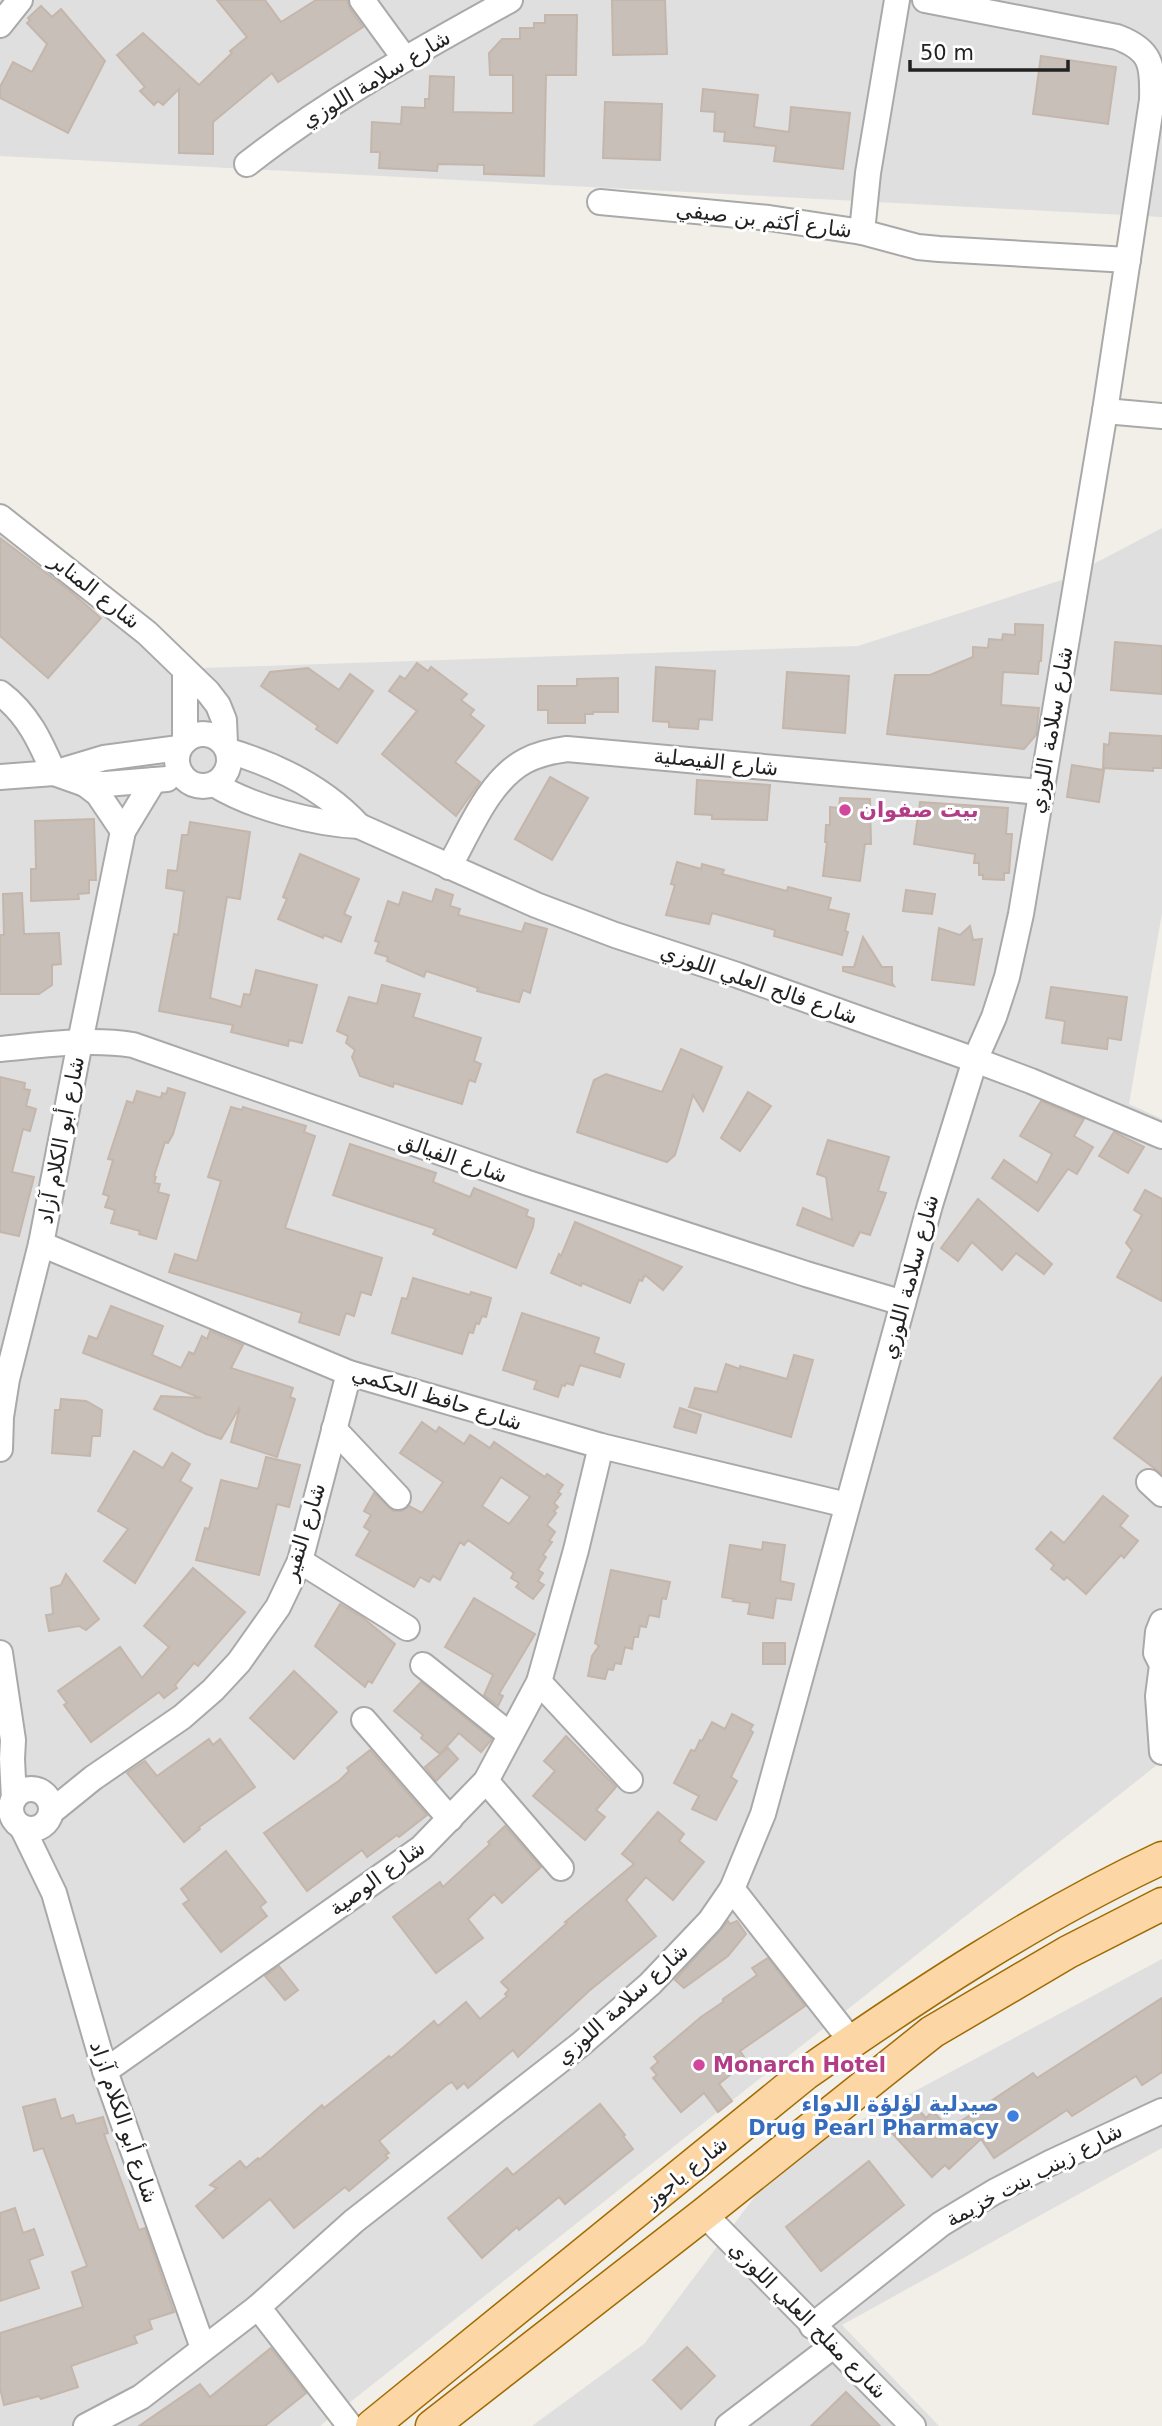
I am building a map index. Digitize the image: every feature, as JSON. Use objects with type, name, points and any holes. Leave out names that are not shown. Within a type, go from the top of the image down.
[{"type":"main road","name":"شارع ياجوز","points":[[372,2426],[805,2074],[1026,1929],[1121,1877],[1162,1858]]},
{"type":"main road","name":"شارع ياجوز","points":[[456,2416],[473,2407],[483,2387],[932,2032],[1068,1952],[1162,1904]]},
{"type":"main road","points":[[432,2426],[456,2416]]},
{"type":"street","points":[[0,25],[20,0]]},
{"type":"street","points":[[362,0],[405,59]]},
{"type":"street","name":"شارع سلامة اللوزي","points":[[247,164],[301,123],[405,59],[510,0]]},
{"type":"street","name":"شارع أكثم بن صيفي","points":[[600,202],[769,218],[862,232],[868,173],[897,0]]},
{"type":"street","name":"شارع سلامة اللوزي","points":[[86,2426],[141,2397],[258,2306],[354,2221],[581,2044],[640,1993],[710,1920],[732,1889],[763,1814],[930,1205],[975,1060],[995,1017],[1007,977],[1021,914],[1105,411],[1152,100],[1149,58],[1135,44],[1117,37],[925,0]]},
{"type":"street","points":[[862,232],[918,247],[1128,260]]},
{"type":"street","points":[[1105,411],[1162,416]]},
{"type":"street","name":"شارع المنابر","points":[[0,517],[147,633],[208,692],[218,705],[224,720],[227,748]]},
{"type":"street","points":[[0,777],[54,773],[104,758],[182,744],[202,733],[212,735],[227,748],[228,770],[214,784],[194,785],[183,776],[177,764],[182,744],[184,671]]},
{"type":"street","points":[[0,693],[16,705],[31,723],[54,773],[85,784],[98,794],[123,831]]},
{"type":"street","name":"شارع فالح العلي اللوزي","points":[[227,748],[307,786],[341,807],[359,826],[536,905],[975,1060],[1162,1136]]},
{"type":"street","name":"شارع الفيصلية","points":[[449,867],[490,795],[502,780],[523,762],[546,752],[567,749],[1040,792]]},
{"type":"street","points":[[85,784],[183,776]]},
{"type":"street","name":"شارع أبو الكلام آزاد","points":[[0,1449],[8,1379],[41,1244],[123,831],[154,780]]},
{"type":"street","name":"شارع فالح العلي اللوزي","points":[[214,784],[229,793],[301,817],[331,825],[359,826]]},
{"type":"street","name":"شارع الفيالق","points":[[0,1049],[113,1042],[150,1050],[515,1179],[903,1303]]},
{"type":"street","name":"شارع حافظ الحكمي","points":[[41,1244],[349,1373],[601,1446],[847,1505]]},
{"type":"street","name":"شارع النفير","points":[[27,1809],[93,1779],[182,1717],[239,1662],[278,1607],[300,1561],[349,1373]]},
{"type":"street","points":[[334,1429],[398,1497]]},
{"type":"street","name":"شارع الوصية","points":[[105,2071],[421,1849],[486,1781],[539,1682],[576,1550],[601,1446]]},
{"type":"street","points":[[300,1561],[407,1628]]},
{"type":"street","points":[[1162,1622],[1156,1653],[1162,1665],[1157,1696],[1162,1752]]},
{"type":"street","name":"شارع أبو الكلام آزاد","points":[[0,1653],[13,1740],[22,1755],[27,1809],[105,2071],[203,2348]]},
{"type":"street","points":[[423,1665],[510,1735]]},
{"type":"street","points":[[539,1682],[630,1780]]},
{"type":"street","points":[[364,1720],[450,1819]]},
{"type":"street","points":[[486,1781],[561,1868]]},
{"type":"street","points":[[732,1889],[852,2042]]},
{"type":"street","name":"شارع زينب بنت خزيمة","points":[[812,2326],[940,2224],[1050,2163],[1162,2110]]},
{"type":"street","name":"شارع مفلح العلي اللوزي","points":[[704,2214],[913,2426]]},
{"type":"street","points":[[258,2306],[350,2426]]},
{"type":"street","points":[[729,2426],[834,2346]]},
{"type":"shaded area","points":[[0,0],[1162,0],[1162,217],[0,156]]},
{"type":"shaded area","points":[[0,503],[202,668],[858,646],[1065,579],[1162,528],[1162,913],[1129,1104],[1162,1119],[1162,1761],[320,2426],[0,2426]]},
{"type":"shaded area","points":[[1162,1959],[1162,2148],[842,2325],[939,2426],[532,2426],[644,2344],[780,2163]]},
{"type":"building","points":[[217,0],[265,0],[281,22],[316,0],[347,0],[363,27],[278,82],[272,73],[213,122],[213,154],[179,153],[179,89],[163,105],[158,101],[154,105],[140,91],[145,87],[117,55],[143,33],[199,85],[232,53],[230,51],[247,37]]},
{"type":"building","points":[[612,0],[665,0],[667,54],[613,55]]},
{"type":"building","points":[[41,6],[52,17],[61,9],[105,61],[68,133],[0,98],[0,87],[13,62],[32,72],[47,44],[27,23],[30,20],[28,18]]},
{"type":"building","points":[[545,15],[577,15],[576,75],[546,75],[544,176],[484,174],[484,165],[438,164],[437,171],[379,168],[380,152],[371,152],[372,122],[401,124],[402,107],[425,108],[425,99],[429,99],[430,76],[454,77],[453,112],[513,113],[513,75],[490,75],[489,53],[502,39],[520,39],[520,28],[534,28],[534,23],[545,23]]},
{"type":"building","points":[[1041,56],[1116,67],[1108,124],[1033,114]]},
{"type":"building","points":[[703,89],[758,95],[754,127],[789,132],[791,107],[850,113],[843,169],[774,161],[776,146],[724,141],[725,132],[714,131],[715,112],[701,111]]},
{"type":"building","points":[[605,102],[662,104],[660,160],[603,158]]},
{"type":"building","points":[[0,538],[101,618],[48,678],[0,636]]},
{"type":"building","points":[[1015,624],[1043,625],[1038,674],[1003,672],[1001,705],[1039,708],[1036,735],[1024,749],[887,734],[895,675],[930,675],[973,657],[973,647],[988,648],[989,639],[1002,640],[1003,634],[1015,635]]},
{"type":"building","points":[[1115,642],[1162,646],[1162,694],[1111,690]]},
{"type":"building","points":[[417,663],[428,671],[431,667],[467,694],[461,700],[474,710],[470,715],[484,726],[455,762],[480,782],[456,816],[382,754],[417,711],[389,691],[400,676],[405,679]]},
{"type":"building","points":[[656,667],[715,671],[712,720],[699,719],[698,729],[669,727],[669,722],[653,721]]},
{"type":"building","points":[[308,668],[339,690],[350,674],[373,691],[337,743],[316,729],[318,726],[261,686],[270,672]]},
{"type":"building","points":[[787,672],[849,676],[845,733],[783,728]]},
{"type":"building","points":[[618,678],[618,712],[585,714],[585,723],[548,723],[548,710],[538,710],[538,686],[577,686],[577,679]]},
{"type":"building","points":[[1110,733],[1162,736],[1162,768],[1153,768],[1153,771],[1103,768],[1104,744],[1109,745]]},
{"type":"building","points":[[1072,765],[1104,770],[1099,802],[1067,797]]},
{"type":"building","points":[[550,777],[588,798],[552,860],[515,839]]},
{"type":"building","points":[[697,780],[770,785],[767,820],[712,819],[712,815],[695,814]]},
{"type":"building","points":[[840,798],[870,799],[871,844],[865,844],[860,881],[823,876],[826,825],[830,825],[830,807],[839,808]]},
{"type":"building","points":[[920,802],[1008,808],[1006,834],[1012,834],[1009,873],[1004,873],[1004,880],[983,879],[983,875],[979,875],[979,863],[974,863],[975,854],[914,844]]},
{"type":"building","points":[[94,819],[96,880],[89,880],[89,893],[78,894],[79,899],[31,901],[31,869],[36,869],[35,821]]},
{"type":"building","points":[[190,822],[250,832],[240,899],[227,897],[210,998],[241,1007],[244,994],[250,995],[256,970],[317,985],[302,1043],[289,1040],[288,1046],[231,1032],[233,1025],[159,1011],[174,934],[178,935],[184,891],[166,888],[168,870],[177,871],[182,835],[188,835]]},
{"type":"building","points":[[300,854],[359,879],[344,914],[351,917],[341,942],[324,935],[323,938],[278,919],[287,899],[283,897]]},
{"type":"building","points":[[677,862],[701,869],[702,864],[724,870],[722,874],[787,891],[788,887],[831,898],[828,909],[849,914],[842,955],[774,936],[775,930],[712,913],[709,924],[666,915],[675,885],[671,884]]},
{"type":"building","points":[[436,889],[453,895],[450,906],[460,909],[458,915],[522,932],[525,923],[547,929],[530,993],[523,990],[519,1002],[477,991],[478,988],[426,971],[424,977],[387,961],[388,957],[375,953],[379,942],[375,941],[388,901],[399,905],[403,892],[432,902]]},
{"type":"building","points":[[906,890],[935,894],[932,914],[903,911]]},
{"type":"building","points":[[22,893],[24,934],[59,933],[61,964],[52,965],[52,985],[39,994],[0,994],[0,935],[4,935],[3,894]]},
{"type":"building","points":[[970,926],[973,940],[982,939],[974,985],[932,980],[939,928],[960,935]]},
{"type":"building","points":[[863,937],[882,967],[892,967],[894,986],[843,971],[843,967],[854,967]]},
{"type":"building","points":[[382,985],[420,994],[413,1017],[481,1038],[474,1061],[481,1064],[475,1082],[469,1080],[462,1104],[394,1083],[393,1087],[360,1076],[352,1057],[355,1050],[346,1043],[348,1036],[337,1031],[349,997],[377,1004]]},
{"type":"building","points":[[1051,987],[1127,997],[1121,1040],[1108,1038],[1107,1049],[1062,1043],[1065,1021],[1046,1018]]},
{"type":"building","points":[[681,1049],[722,1067],[703,1111],[693,1095],[675,1155],[667,1162],[577,1132],[594,1080],[606,1074],[662,1092]]},
{"type":"building","points":[[0,1077],[25,1083],[24,1089],[30,1090],[26,1106],[36,1109],[30,1131],[23,1129],[12,1172],[34,1177],[19,1236],[0,1232]]},
{"type":"building","points":[[168,1088],[185,1093],[173,1134],[168,1143],[165,1142],[154,1176],[154,1183],[160,1184],[158,1192],[169,1195],[156,1239],[139,1234],[140,1231],[111,1223],[115,1210],[105,1207],[109,1196],[103,1194],[113,1160],[108,1159],[127,1101],[133,1103],[137,1091],[161,1098]]},
{"type":"building","points":[[748,1092],[771,1106],[740,1151],[721,1138]]},
{"type":"building","points":[[1041,1101],[1084,1119],[1074,1136],[1093,1147],[1077,1174],[1068,1169],[1038,1211],[992,1178],[1004,1160],[1037,1183],[1052,1154],[1020,1136]]},
{"type":"building","points":[[231,1107],[242,1110],[243,1107],[306,1126],[304,1132],[315,1136],[285,1228],[382,1258],[371,1295],[361,1292],[354,1316],[346,1313],[339,1335],[299,1322],[302,1313],[169,1272],[175,1254],[197,1261],[221,1181],[208,1177]]},
{"type":"building","points":[[1114,1132],[1144,1147],[1128,1173],[1099,1156]]},
{"type":"building","points":[[828,1140],[889,1157],[878,1191],[886,1193],[870,1235],[860,1232],[853,1246],[797,1225],[803,1208],[832,1220],[826,1177],[817,1174]]},
{"type":"building","points":[[350,1144],[436,1173],[433,1182],[470,1197],[474,1188],[528,1210],[526,1216],[534,1219],[533,1227],[516,1268],[433,1234],[436,1229],[333,1195]]},
{"type":"building","points":[[1145,1190],[1162,1199],[1162,1301],[1117,1277],[1132,1250],[1126,1243],[1142,1215],[1134,1210]]},
{"type":"building","points":[[978,1199],[1052,1264],[1044,1274],[1016,1253],[1002,1270],[972,1242],[958,1261],[941,1248]]},
{"type":"building","points":[[575,1222],[682,1267],[663,1290],[645,1275],[642,1281],[639,1280],[630,1303],[582,1283],[581,1286],[551,1273]]},
{"type":"building","points":[[413,1278],[470,1295],[471,1292],[491,1298],[486,1317],[482,1316],[479,1324],[476,1323],[473,1333],[469,1332],[462,1354],[392,1333],[402,1298],[407,1299]]},
{"type":"building","points":[[111,1306],[163,1326],[152,1355],[181,1368],[189,1352],[194,1354],[202,1336],[207,1339],[210,1331],[243,1345],[231,1368],[293,1388],[290,1397],[295,1399],[277,1457],[231,1442],[240,1407],[221,1439],[206,1434],[154,1409],[161,1396],[201,1398],[83,1353],[89,1336],[97,1339]]},
{"type":"building","points":[[522,1313],[599,1338],[594,1353],[624,1364],[620,1377],[580,1365],[573,1385],[562,1385],[558,1397],[534,1389],[537,1381],[503,1370]]},
{"type":"building","points":[[794,1355],[813,1360],[791,1437],[689,1407],[695,1388],[717,1392],[726,1364],[787,1379]]},
{"type":"building","points":[[1162,1377],[1162,1474],[1114,1438]]},
{"type":"building","points":[[61,1399],[86,1401],[102,1410],[100,1436],[92,1436],[90,1456],[52,1453],[55,1410],[60,1410]]},
{"type":"building","points":[[680,1408],[701,1415],[696,1433],[674,1427]]},
{"type":"building","points":[[422,1422],[436,1432],[439,1427],[464,1444],[470,1435],[490,1448],[494,1442],[545,1477],[547,1474],[563,1485],[558,1492],[561,1494],[554,1503],[558,1507],[554,1511],[556,1513],[547,1525],[555,1532],[538,1570],[543,1573],[538,1581],[544,1585],[533,1599],[516,1587],[519,1583],[511,1578],[514,1573],[468,1540],[464,1545],[460,1542],[440,1580],[433,1576],[429,1582],[420,1577],[414,1587],[356,1555],[370,1531],[364,1527],[371,1515],[364,1511],[374,1493],[393,1511],[402,1511],[409,1506],[422,1513],[443,1482],[400,1453]],"holes":[[[501,1477],[530,1497],[509,1524],[482,1506]]]},
{"type":"building","points":[[134,1451],[163,1468],[172,1453],[190,1464],[180,1481],[192,1488],[135,1583],[104,1561],[128,1529],[98,1511]]},
{"type":"building","points":[[266,1457],[300,1465],[289,1507],[277,1504],[259,1575],[196,1560],[205,1528],[209,1529],[221,1480],[258,1489]]},
{"type":"building","points":[[1103,1496],[1128,1516],[1120,1526],[1138,1541],[1124,1558],[1121,1555],[1086,1594],[1067,1577],[1064,1580],[1051,1569],[1054,1565],[1036,1549],[1051,1532],[1064,1543]]},
{"type":"building","points":[[763,1542],[785,1545],[780,1581],[794,1584],[791,1600],[776,1598],[773,1618],[748,1614],[750,1603],[722,1597],[730,1545],[762,1550]]},
{"type":"building","points":[[193,1568],[245,1612],[198,1666],[194,1663],[175,1685],[177,1688],[164,1698],[159,1692],[91,1742],[64,1705],[67,1703],[58,1691],[120,1647],[142,1678],[169,1647],[144,1626]]},
{"type":"building","points":[[611,1570],[670,1582],[666,1599],[662,1598],[659,1617],[649,1615],[646,1627],[640,1626],[638,1637],[634,1637],[632,1649],[625,1647],[621,1664],[615,1663],[613,1670],[608,1669],[605,1679],[588,1676],[592,1656],[599,1646],[595,1643]]},
{"type":"building","points":[[66,1574],[99,1619],[86,1630],[79,1626],[49,1631],[46,1615],[53,1614],[51,1588],[61,1585]]},
{"type":"building","points":[[474,1598],[535,1634],[499,1694],[503,1696],[498,1706],[484,1695],[493,1675],[445,1647]]},
{"type":"building","points":[[340,1604],[362,1617],[395,1644],[372,1683],[368,1681],[365,1687],[315,1646]]},
{"type":"building","points":[[763,1643],[785,1643],[785,1664],[763,1664]]},
{"type":"building","points":[[294,1671],[337,1712],[294,1759],[250,1718]]},
{"type":"building","points":[[421,1682],[492,1739],[481,1752],[459,1733],[440,1754],[421,1738],[423,1735],[394,1711]]},
{"type":"building","points":[[732,1714],[753,1725],[750,1730],[753,1732],[731,1777],[737,1781],[716,1820],[692,1809],[699,1796],[674,1783],[691,1750],[695,1751],[712,1722],[725,1729]]},
{"type":"building","points":[[566,1736],[616,1787],[596,1810],[605,1817],[585,1840],[533,1796],[555,1771],[544,1761]]},
{"type":"building","points":[[209,1739],[213,1745],[220,1739],[255,1787],[199,1827],[200,1829],[184,1842],[127,1773],[145,1761],[157,1776]]},
{"type":"building","points":[[448,1748],[458,1759],[436,1781],[425,1767]]},
{"type":"building","points":[[370,1750],[427,1815],[367,1857],[362,1850],[307,1891],[264,1833],[340,1780],[349,1771],[347,1768]]},
{"type":"building","points":[[658,1812],[684,1834],[679,1841],[704,1862],[673,1900],[646,1877],[626,1900],[656,1936],[589,1991],[518,2057],[513,2050],[468,2088],[464,2083],[457,2089],[452,2082],[448,2084],[379,2141],[389,2153],[385,2155],[388,2158],[349,2191],[345,2187],[294,2228],[270,2199],[223,2238],[196,2206],[217,2188],[210,2185],[240,2161],[246,2168],[258,2158],[259,2160],[322,2105],[324,2108],[389,2056],[391,2058],[434,2021],[438,2026],[466,2002],[480,2019],[507,1996],[505,1994],[509,1990],[501,1982],[567,1923],[565,1922],[634,1864],[622,1854]]},
{"type":"building","points":[[505,1826],[541,1867],[502,1903],[494,1894],[468,1919],[483,1938],[436,1973],[393,1917],[440,1882],[443,1887],[490,1844],[488,1842]]},
{"type":"building","points":[[226,1851],[266,1902],[260,1907],[267,1916],[221,1952],[183,1904],[189,1900],[181,1889]]},
{"type":"building","points":[[728,1921],[730,1924],[737,1921],[746,1934],[728,1956],[684,1988],[675,1980]]},
{"type":"building","points":[[768,1958],[805,2006],[740,2051],[747,2061],[719,2084],[732,2101],[718,2112],[704,2093],[681,2112],[653,2078],[657,2075],[651,2068],[658,2062],[654,2057],[723,2002],[723,1999],[757,1975],[752,1968]]},
{"type":"building","points":[[279,1966],[298,1990],[285,2000],[265,1976]]},
{"type":"building","points":[[1162,1998],[1162,2072],[1142,2085],[1136,2076],[1072,2116],[1067,2110],[994,2158],[981,2139],[949,2169],[945,2165],[932,2177],[892,2133],[903,2123],[901,2120],[916,2107],[926,2118],[933,2111],[949,2129],[1033,2073],[1037,2078]]},
{"type":"building","points":[[55,2099],[61,2119],[73,2115],[76,2124],[103,2117],[108,2133],[104,2134],[139,2230],[145,2228],[174,2312],[149,2320],[152,2329],[134,2336],[137,2343],[71,2366],[78,2387],[41,2399],[39,2396],[4,2405],[0,2388],[0,2333],[83,2307],[72,2272],[87,2266],[43,2148],[34,2151],[23,2107]]},
{"type":"building","points":[[600,2104],[633,2149],[565,2204],[559,2197],[519,2230],[517,2227],[482,2258],[448,2218],[507,2168],[513,2175]]},
{"type":"building","points":[[869,2161],[904,2205],[821,2271],[786,2227]]},
{"type":"building","points":[[15,2208],[23,2233],[34,2229],[43,2255],[29,2260],[39,2288],[0,2301],[0,2213]]},
{"type":"building","points":[[687,2347],[715,2376],[681,2409],[653,2380]]},
{"type":"building","points":[[271,2348],[306,2393],[265,2426],[139,2426],[200,2384],[210,2397]]},
{"type":"building","points":[[846,2392],[880,2426],[811,2426]]},
{"type":"place","name":"بيت صفوان","points":[[845,810]]},
{"type":"place","name":"Monarch Hotel","points":[[699,2065]]},
{"type":"place","name":"صيدلية لؤلؤة الدواء Drug Pearl Pharmacy","points":[[1013,2116]]}]
